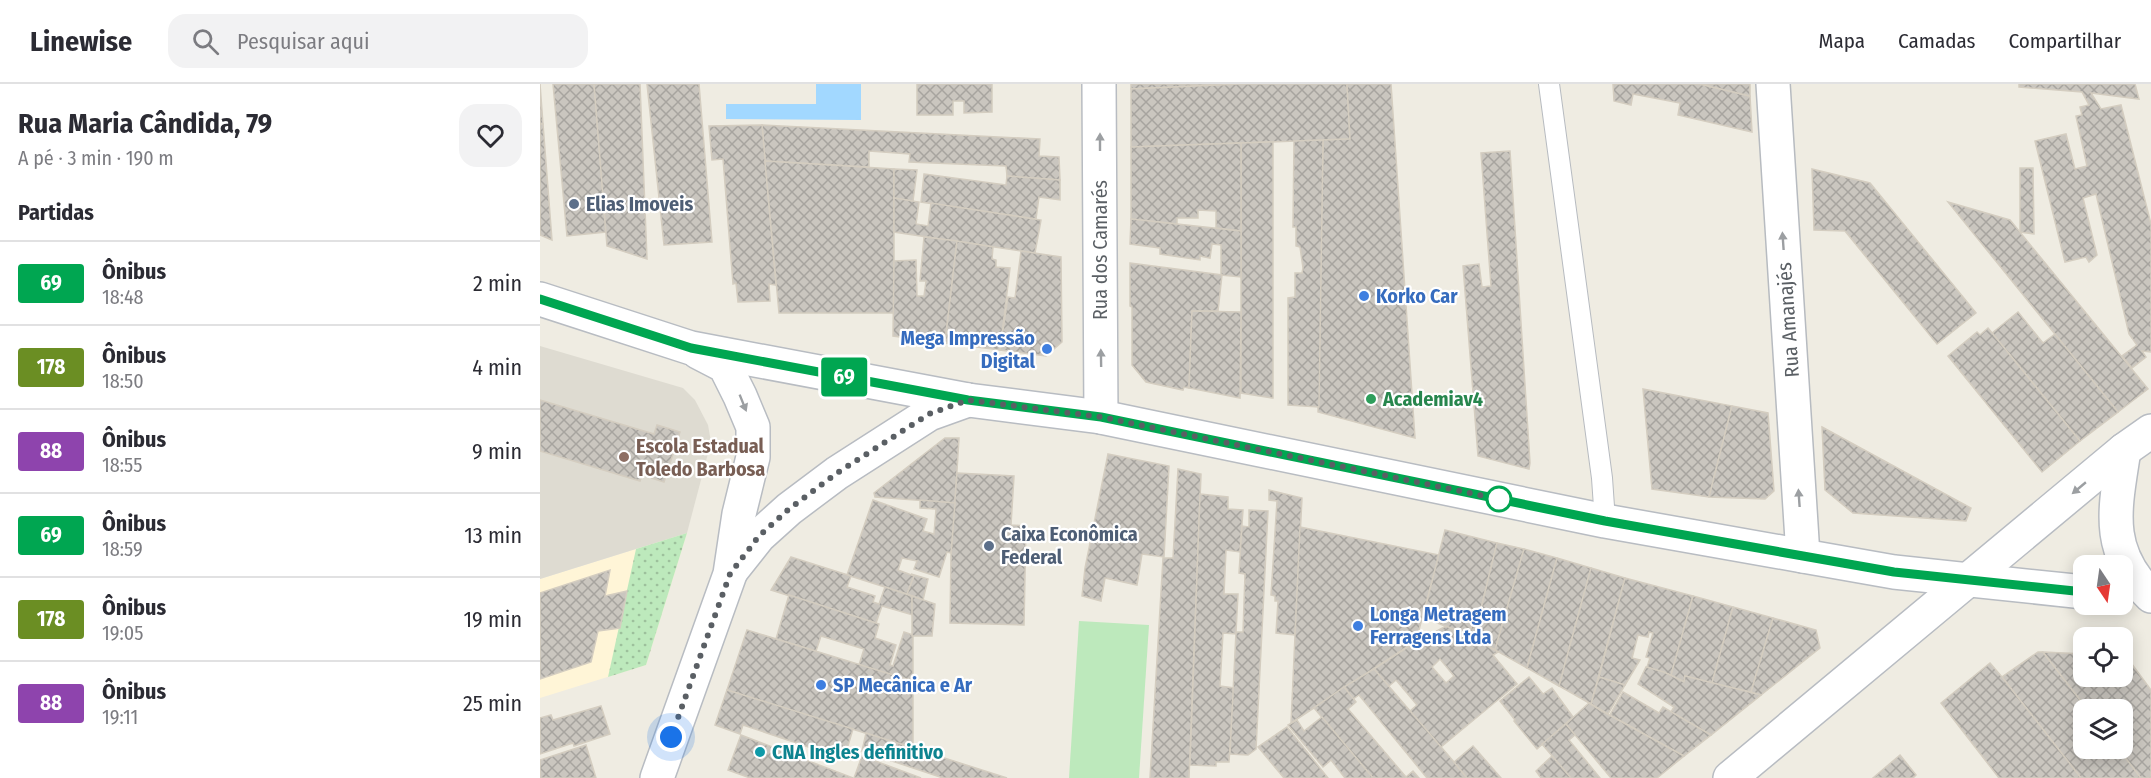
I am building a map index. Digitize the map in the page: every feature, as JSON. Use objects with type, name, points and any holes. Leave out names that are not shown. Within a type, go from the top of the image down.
[{"type":"main road","name":"Rua dos Camarés","points":[[1099,84],[1101,417]]},
{"type":"main road","name":"Rua Amanajés","points":[[1773,84],[1803,556]]},
{"type":"main road","points":[[540,299],[691,348],[968,400],[1101,417],[1605,521],[1894,572],[2073,591]]},
{"type":"main road","points":[[657,778],[730,574],[739,514],[753,458],[753,427],[725,366],[691,348]]},
{"type":"main road","points":[[730,574],[759,536],[789,509],[837,473],[929,414],[968,400]]},
{"type":"main road","points":[[1730,778],[2124,450],[2151,431]]},
{"type":"main road","points":[[2124,450],[2116,502],[2117,543],[2137,582],[2151,597]]},
{"type":"main road","points":[[2133,596],[2151,597]]},
{"type":"lane","points":[[1549,84],[1602,478],[1605,521]]},
{"type":"shaded area","name":"Escola Estadual Toledo Barbosa","points":[[540,346],[683,388],[695,400],[708,425],[711,442],[687,533],[540,579]]},
{"type":"shaded area","points":[[687,533],[646,665],[540,698],[540,579]]},
{"type":"green space","points":[[687,533],[646,665],[608,677],[636,549]]},
{"type":"green space","points":[[1079,621],[1149,625],[1139,778],[1069,778]]},
{"type":"water","points":[[816,84],[861,84],[861,120],[726,119],[726,104],[816,104]]},
{"type":"building","points":[[540,84],[543,124],[540,124]]},
{"type":"building","points":[[553,84],[594,84],[606,232],[567,236]]},
{"type":"building","points":[[594,84],[640,84],[647,259],[607,246]]},
{"type":"building","points":[[647,84],[699,84],[712,242],[664,245]]},
{"type":"building","points":[[917,84],[992,84],[992,112],[964,113],[964,101],[953,101],[953,115],[917,115]]},
{"type":"building","points":[[1131,84],[1239,84],[1131,89]]},
{"type":"building","points":[[1239,84],[1347,84],[1350,139],[1131,147],[1131,89]]},
{"type":"building","points":[[1347,84],[1391,84],[1415,438],[1318,412],[1323,140],[1350,139]]},
{"type":"building","points":[[1613,84],[1700,84],[1750,96],[1752,132],[1678,115],[1680,103],[1633,94],[1631,105],[1614,101]]},
{"type":"building","points":[[1700,84],[1750,84],[1750,96]]},
{"type":"building","points":[[2019,84],[2135,84],[2139,99],[2091,93],[2101,109],[2121,105],[2151,224],[2151,352],[2142,351],[2146,357],[2132,368],[2122,356],[2137,345],[2129,334],[2096,194],[2083,198],[2097,255],[2089,262],[2086,257],[2065,262],[2035,141],[2066,134],[2075,169],[2087,166],[2076,116],[2082,115],[2080,107],[2089,105],[2082,92],[2019,87]]},
{"type":"building","points":[[540,124],[543,124],[552,240],[540,235]]},
{"type":"building","points":[[762,125],[1040,139],[1039,156],[1059,157],[1060,180],[1007,176],[1006,166],[909,162],[910,154],[869,151],[869,167],[765,161]]},
{"type":"building","points":[[762,125],[776,285],[769,284],[770,301],[738,302],[736,283],[733,284],[723,159],[712,160],[709,126]]},
{"type":"building","points":[[1323,140],[1319,407],[1288,405],[1288,298],[1295,297],[1295,273],[1302,273],[1303,268],[1300,247],[1296,246],[1296,227],[1293,227],[1294,141]]},
{"type":"building","points":[[1273,142],[1272,398],[1241,393],[1241,143]]},
{"type":"building","points":[[1241,143],[1241,231],[1216,228],[1216,211],[1198,210],[1198,218],[1177,218],[1177,224],[1131,219],[1131,147]]},
{"type":"building","points":[[1510,151],[1529,469],[1478,456],[1463,266],[1479,264],[1482,287],[1491,286],[1481,153]]},
{"type":"building","points":[[765,161],[894,169],[894,313],[779,313]]},
{"type":"building","points":[[2020,168],[2033,168],[2034,234],[2020,232]]},
{"type":"building","points":[[894,169],[917,170],[913,201],[894,198]]},
{"type":"building","points":[[1812,169],[1870,183],[1976,313],[1937,344],[1845,231],[1814,230]]},
{"type":"building","points":[[924,174],[1006,185],[1007,176],[1060,180],[1060,200],[1039,197],[1036,219],[921,202]]},
{"type":"building","points":[[894,198],[919,202],[916,224],[928,226],[931,203],[1041,220],[1035,253],[894,232]]},
{"type":"building","points":[[1948,202],[2010,220],[2148,389],[2118,412]]},
{"type":"building","points":[[1131,219],[1241,231],[1241,277],[1221,275],[1221,245],[1212,244],[1210,258],[1200,256],[1200,260],[1160,254],[1160,248],[1130,244]]},
{"type":"building","points":[[924,237],[957,241],[945,343],[893,336],[894,261],[916,260],[917,296],[924,296],[926,281],[920,281]]},
{"type":"building","points":[[957,241],[993,247],[992,259],[996,260],[996,267],[1010,268],[1000,350],[945,343]]},
{"type":"building","points":[[1021,251],[1061,257],[1062,342],[1046,356],[1000,350],[1008,297],[1015,298]]},
{"type":"building","points":[[1130,263],[1222,275],[1218,311],[1192,311],[1189,388],[1184,387],[1183,390],[1146,382],[1132,365]]},
{"type":"building","points":[[1192,311],[1241,312],[1240,398],[1189,388]]},
{"type":"building","points":[[2018,312],[2043,343],[2055,334],[2118,412],[2080,441],[1992,333]]},
{"type":"building","points":[[1988,328],[2080,441],[2042,472],[1948,356],[1977,332],[1980,335]]},
{"type":"building","points":[[1643,389],[1732,406],[1709,497],[1652,489]]},
{"type":"building","points":[[540,400],[654,434],[657,425],[680,432],[664,482],[642,475],[640,481],[540,451]]},
{"type":"building","points":[[1732,406],[1768,413],[1774,491],[1765,499],[1709,497]]},
{"type":"building","points":[[1822,427],[1971,508],[1966,521],[1853,513],[1825,490]]},
{"type":"building","points":[[945,438],[959,438],[955,503],[875,497],[874,493]]},
{"type":"building","points":[[1108,454],[1169,466],[1164,557],[1142,554],[1137,585],[1105,578],[1101,601],[1082,596],[1085,568]]},
{"type":"building","points":[[1178,469],[1201,474],[1189,778],[1150,778],[1163,558],[1173,558]]},
{"type":"building","name":"Caixa Econômica Federal","points":[[957,473],[1014,476],[1011,525],[1026,526],[1024,625],[950,623],[951,553]]},
{"type":"building","points":[[1269,490],[1302,498],[1295,635],[1276,633],[1278,601],[1275,601],[1275,596],[1271,595],[1277,501],[1269,500]]},
{"type":"building","points":[[1200,494],[1228,497],[1228,509],[1243,510],[1240,552],[1226,550],[1224,594],[1238,594],[1236,634],[1223,633],[1220,686],[1234,688],[1229,762],[1216,762],[1216,766],[1190,765]]},
{"type":"building","points":[[873,500],[927,519],[923,531],[934,534],[936,509],[920,508],[920,500],[955,503],[951,553],[947,552],[939,577],[914,569],[917,561],[902,558],[898,570],[914,576],[907,594],[847,575]]},
{"type":"building","points":[[1249,510],[1268,511],[1256,749],[1248,755],[1230,754],[1236,632],[1243,632],[1245,574],[1239,573],[1242,526],[1249,527]]},
{"type":"building","name":"Longa Metragem Ferragens Ltda","points":[[1300,527],[1439,555],[1416,641],[1291,723]]},
{"type":"building","points":[[1445,530],[1497,543],[1477,625],[1472,624],[1469,636],[1423,617]]},
{"type":"building","points":[[1497,543],[1524,549],[1495,650],[1469,636],[1472,624],[1477,625]]},
{"type":"building","points":[[1524,549],[1557,558],[1527,668],[1495,650]]},
{"type":"building","points":[[791,557],[851,576],[847,587],[875,596],[873,602],[879,604],[885,587],[912,596],[913,615],[882,606],[876,623],[771,590]]},
{"type":"building","points":[[1557,558],[1591,568],[1559,686],[1527,668]]},
{"type":"building","points":[[1591,568],[1625,578],[1591,704],[1559,686]]},
{"type":"building","points":[[610,570],[605,596],[627,591],[620,628],[598,631],[591,662],[540,679],[540,593]]},
{"type":"building","points":[[911,574],[928,579],[923,600],[907,594],[914,576]]},
{"type":"building","points":[[1625,578],[1693,596],[1671,675],[1647,667],[1650,658],[1646,657],[1653,633],[1649,632],[1648,637],[1638,635],[1632,658],[1640,660],[1625,685],[1599,677]]},
{"type":"building","points":[[789,595],[879,624],[875,638],[896,645],[890,665],[893,666],[904,632],[913,635],[913,681],[859,665],[864,649],[821,636],[816,651],[776,639]]},
{"type":"building","points":[[912,596],[935,604],[932,636],[912,636]]},
{"type":"building","points":[[1693,596],[1733,607],[1712,683],[1685,676],[1684,682],[1671,675]]},
{"type":"building","points":[[1733,607],[1773,618],[1751,692],[1712,683]]},
{"type":"building","points":[[1773,618],[1816,630],[1820,648],[1761,695],[1751,692]]},
{"type":"building","points":[[1446,626],[1498,652],[1493,655],[1517,684],[1441,747],[1410,711],[1417,705],[1396,680],[1389,686],[1374,669],[1414,643]],"holes":[[[1440,659],[1454,676],[1446,683],[1432,667]]]},
{"type":"building","name":"SP Mecânica e Ar","points":[[747,630],[913,681],[913,748],[727,690]]},
{"type":"building","points":[[2038,652],[2043,652],[2079,699],[2073,699],[2073,759],[2126,759],[2141,778],[2081,778],[2002,677]]},
{"type":"building","points":[[2043,652],[2073,653],[2073,687],[2133,687],[2133,666],[2151,690],[2151,778],[2141,778],[2126,759],[2133,759],[2133,699],[2079,699]]},
{"type":"building","points":[[1990,663],[2081,778],[1999,778],[1941,703]]},
{"type":"building","points":[[1646,667],[1664,672],[1684,682],[1685,676],[1761,695],[1711,735],[1671,712],[1674,707],[1638,684]]},
{"type":"building","points":[[1374,669],[1467,778],[1427,778],[1359,695],[1353,699],[1344,687]]},
{"type":"building","points":[[1529,677],[1543,694],[1552,688],[1573,717],[1537,749],[1500,701]]},
{"type":"building","points":[[1599,677],[1625,685],[1608,714],[1591,704]]},
{"type":"building","points":[[1344,687],[1356,702],[1348,709],[1406,777],[1413,771],[1419,778],[1373,778],[1314,708]]},
{"type":"building","points":[[727,690],[853,729],[844,759],[743,725],[740,734],[715,725]]},
{"type":"building","points":[[1623,692],[1659,713],[1663,707],[1711,735],[1684,756],[1610,715]]},
{"type":"building","points":[[1589,703],[1684,756],[1657,778],[1611,778],[1566,724]]},
{"type":"building","points":[[601,706],[610,734],[540,754],[540,718],[551,715],[553,720]]},
{"type":"building","points":[[1322,717],[1373,778],[1345,778],[1331,760],[1323,767],[1288,725],[1297,720],[1304,731]]},
{"type":"building","points":[[1566,724],[1575,735],[1569,740],[1600,778],[1571,778],[1542,744]]},
{"type":"building","points":[[1287,727],[1328,778],[1284,778],[1258,747]]},
{"type":"building","points":[[866,733],[1007,778],[943,778],[862,751]]},
{"type":"building","name":"CNA Ingles definitivo","points":[[741,735],[853,778],[750,778],[728,770]]},
{"type":"building","points":[[586,745],[596,778],[540,778],[540,760]]},
{"type":"building","points":[[1473,746],[1501,778],[1467,778],[1454,762]]},
{"type":"building","points":[[1900,755],[1916,775],[1913,778],[1873,778]]},
{"type":"building","points":[[862,756],[921,778],[854,778]]},
{"type":"building","points":[[1552,756],[1571,778],[1541,778],[1536,771]]},
{"type":"bus line","name":"69","points":[[540,299],[691,348],[968,400],[1101,417],[1605,521],[1894,572],[2073,591]]},
{"type":"place","name":"Elias Imoveis","points":[[574,204]]},
{"type":"place","name":"Korko Car","points":[[1364,296]]},
{"type":"place","name":"Mega Impressão Digital","points":[[1047,349]]},
{"type":"place","name":"Academiav4","points":[[1371,399]]},
{"type":"place","name":"Escola Estadual Toledo Barbosa","points":[[624,457]]},
{"type":"place","name":"Caixa Econômica Federal","points":[[989,546]]},
{"type":"place","name":"Longa Metragem Ferragens Ltda","points":[[1358,626]]},
{"type":"place","name":"SP Mecânica e Ar","points":[[821,685]]},
{"type":"place","name":"CNA Ingles definitivo","points":[[760,752]]},
{"type":"route","points":[[671,737],[730,574],[759,536],[789,509],[837,473],[929,414],[968,400],[1101,417],[1499,499]]}]
